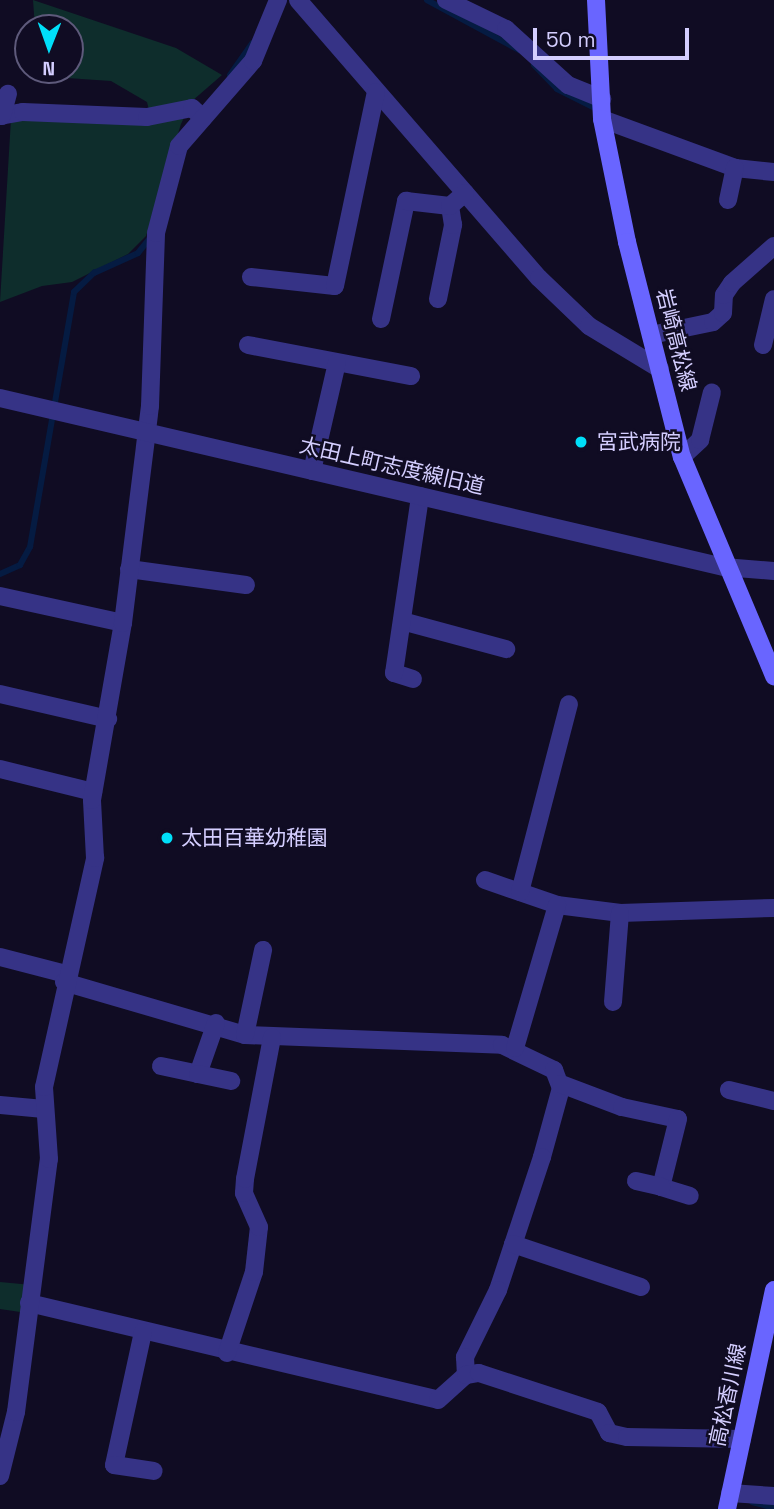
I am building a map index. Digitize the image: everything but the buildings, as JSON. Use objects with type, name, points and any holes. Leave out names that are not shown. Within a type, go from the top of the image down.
[{"type":"main road","name":"岩崎高松線","points":[[596,0],[603,119],[651,335],[682,457],[724,567],[774,676]]},
{"type":"main road","name":"高松香川線","points":[[728,1501],[774,1290]]},
{"type":"street","points":[[0,1476],[16,1412],[49,1159],[44,1109],[65,978],[92,880],[93,792],[123,623],[145,432],[156,233],[179,146],[198,113],[253,61],[278,0]]},
{"type":"street","points":[[298,0],[465,194],[589,326],[660,369]]},
{"type":"street","points":[[446,0],[506,29],[568,85],[602,99]]},
{"type":"street","points":[[251,277],[335,286],[376,92]]},
{"type":"street","points":[[8,94],[1,116],[23,112],[147,117],[198,113]]},
{"type":"street","points":[[603,119],[735,168],[774,172]]},
{"type":"street","points":[[728,201],[735,168]]},
{"type":"street","points":[[380,319],[406,201],[450,206],[465,194]]},
{"type":"street","points":[[438,299],[453,225],[450,206]]},
{"type":"street","points":[[651,335],[713,322],[723,313],[724,295],[732,283],[774,246]]},
{"type":"street","points":[[763,345],[774,299]]},
{"type":"street","points":[[248,345],[411,376]]},
{"type":"street","points":[[312,471],[337,363]]},
{"type":"street","points":[[682,457],[699,440],[712,393]]},
{"type":"street","name":"太田上町志度線旧道","points":[[0,398],[724,567],[774,571]]},
{"type":"street","points":[[413,678],[394,673],[420,496]]},
{"type":"street","points":[[129,569],[246,584]]},
{"type":"street","points":[[0,596],[123,623]]},
{"type":"street","points":[[402,621],[506,649]]},
{"type":"street","points":[[0,694],[108,719]]},
{"type":"street","points":[[520,892],[569,705]]},
{"type":"street","points":[[0,769],[93,792]]},
{"type":"street","points":[[485,880],[557,905],[620,913],[774,908]]},
{"type":"street","points":[[515,1048],[557,905]]},
{"type":"street","points":[[613,1002],[620,913]]},
{"type":"street","points":[[245,1035],[263,950]]},
{"type":"street","points":[[0,957],[216,1023],[245,1035],[515,1048],[554,1070],[561,1084],[622,1107],[678,1119],[661,1187]]},
{"type":"street","points":[[198,1074],[216,1023]]},
{"type":"street","points":[[227,1353],[254,1272],[259,1227],[244,1193],[245,1179],[272,1038]]},
{"type":"street","points":[[160,1066],[231,1081]]},
{"type":"street","points":[[29,1303],[227,1353],[438,1400],[452,1394],[466,1375],[465,1357],[477,1340],[513,1244],[561,1084]]},
{"type":"street","points":[[729,1090],[774,1101]]},
{"type":"street","points":[[0,1105],[44,1109]]},
{"type":"street","points":[[636,1181],[690,1196]]},
{"type":"street","points":[[513,1244],[641,1287]]},
{"type":"street","points":[[143,1332],[114,1465],[154,1471]]},
{"type":"street","points":[[466,1375],[479,1373],[598,1412],[609,1433],[699,1442],[742,1439]]},
{"type":"street","points":[[728,1501],[774,1496]]},
{"type":"green space","points":[[33,0],[75,14],[34,14]]},
{"type":"green space","points":[[84,17],[176,48],[222,75],[192,101],[181,124],[146,236],[128,254],[72,282],[42,286],[0,302],[11,119],[151,119],[147,102],[111,81],[84,79]]},
{"type":"green space","points":[[0,1282],[32,1285],[27,1313],[0,1309]]},
{"type":"waterway","points":[[427,0],[519,50]]},
{"type":"waterway","points":[[230,75],[252,43]]},
{"type":"waterway","points":[[534,65],[557,89],[599,110]]},
{"type":"waterway","points":[[0,574],[20,565],[30,547],[74,292],[94,273],[138,253],[150,238]]},
{"type":"waterway","points":[[752,1502],[774,1508]]},
{"type":"place","name":"宮武病院","points":[[581,442]]},
{"type":"place","name":"太田百華幼稚園","points":[[167,838]]}]
